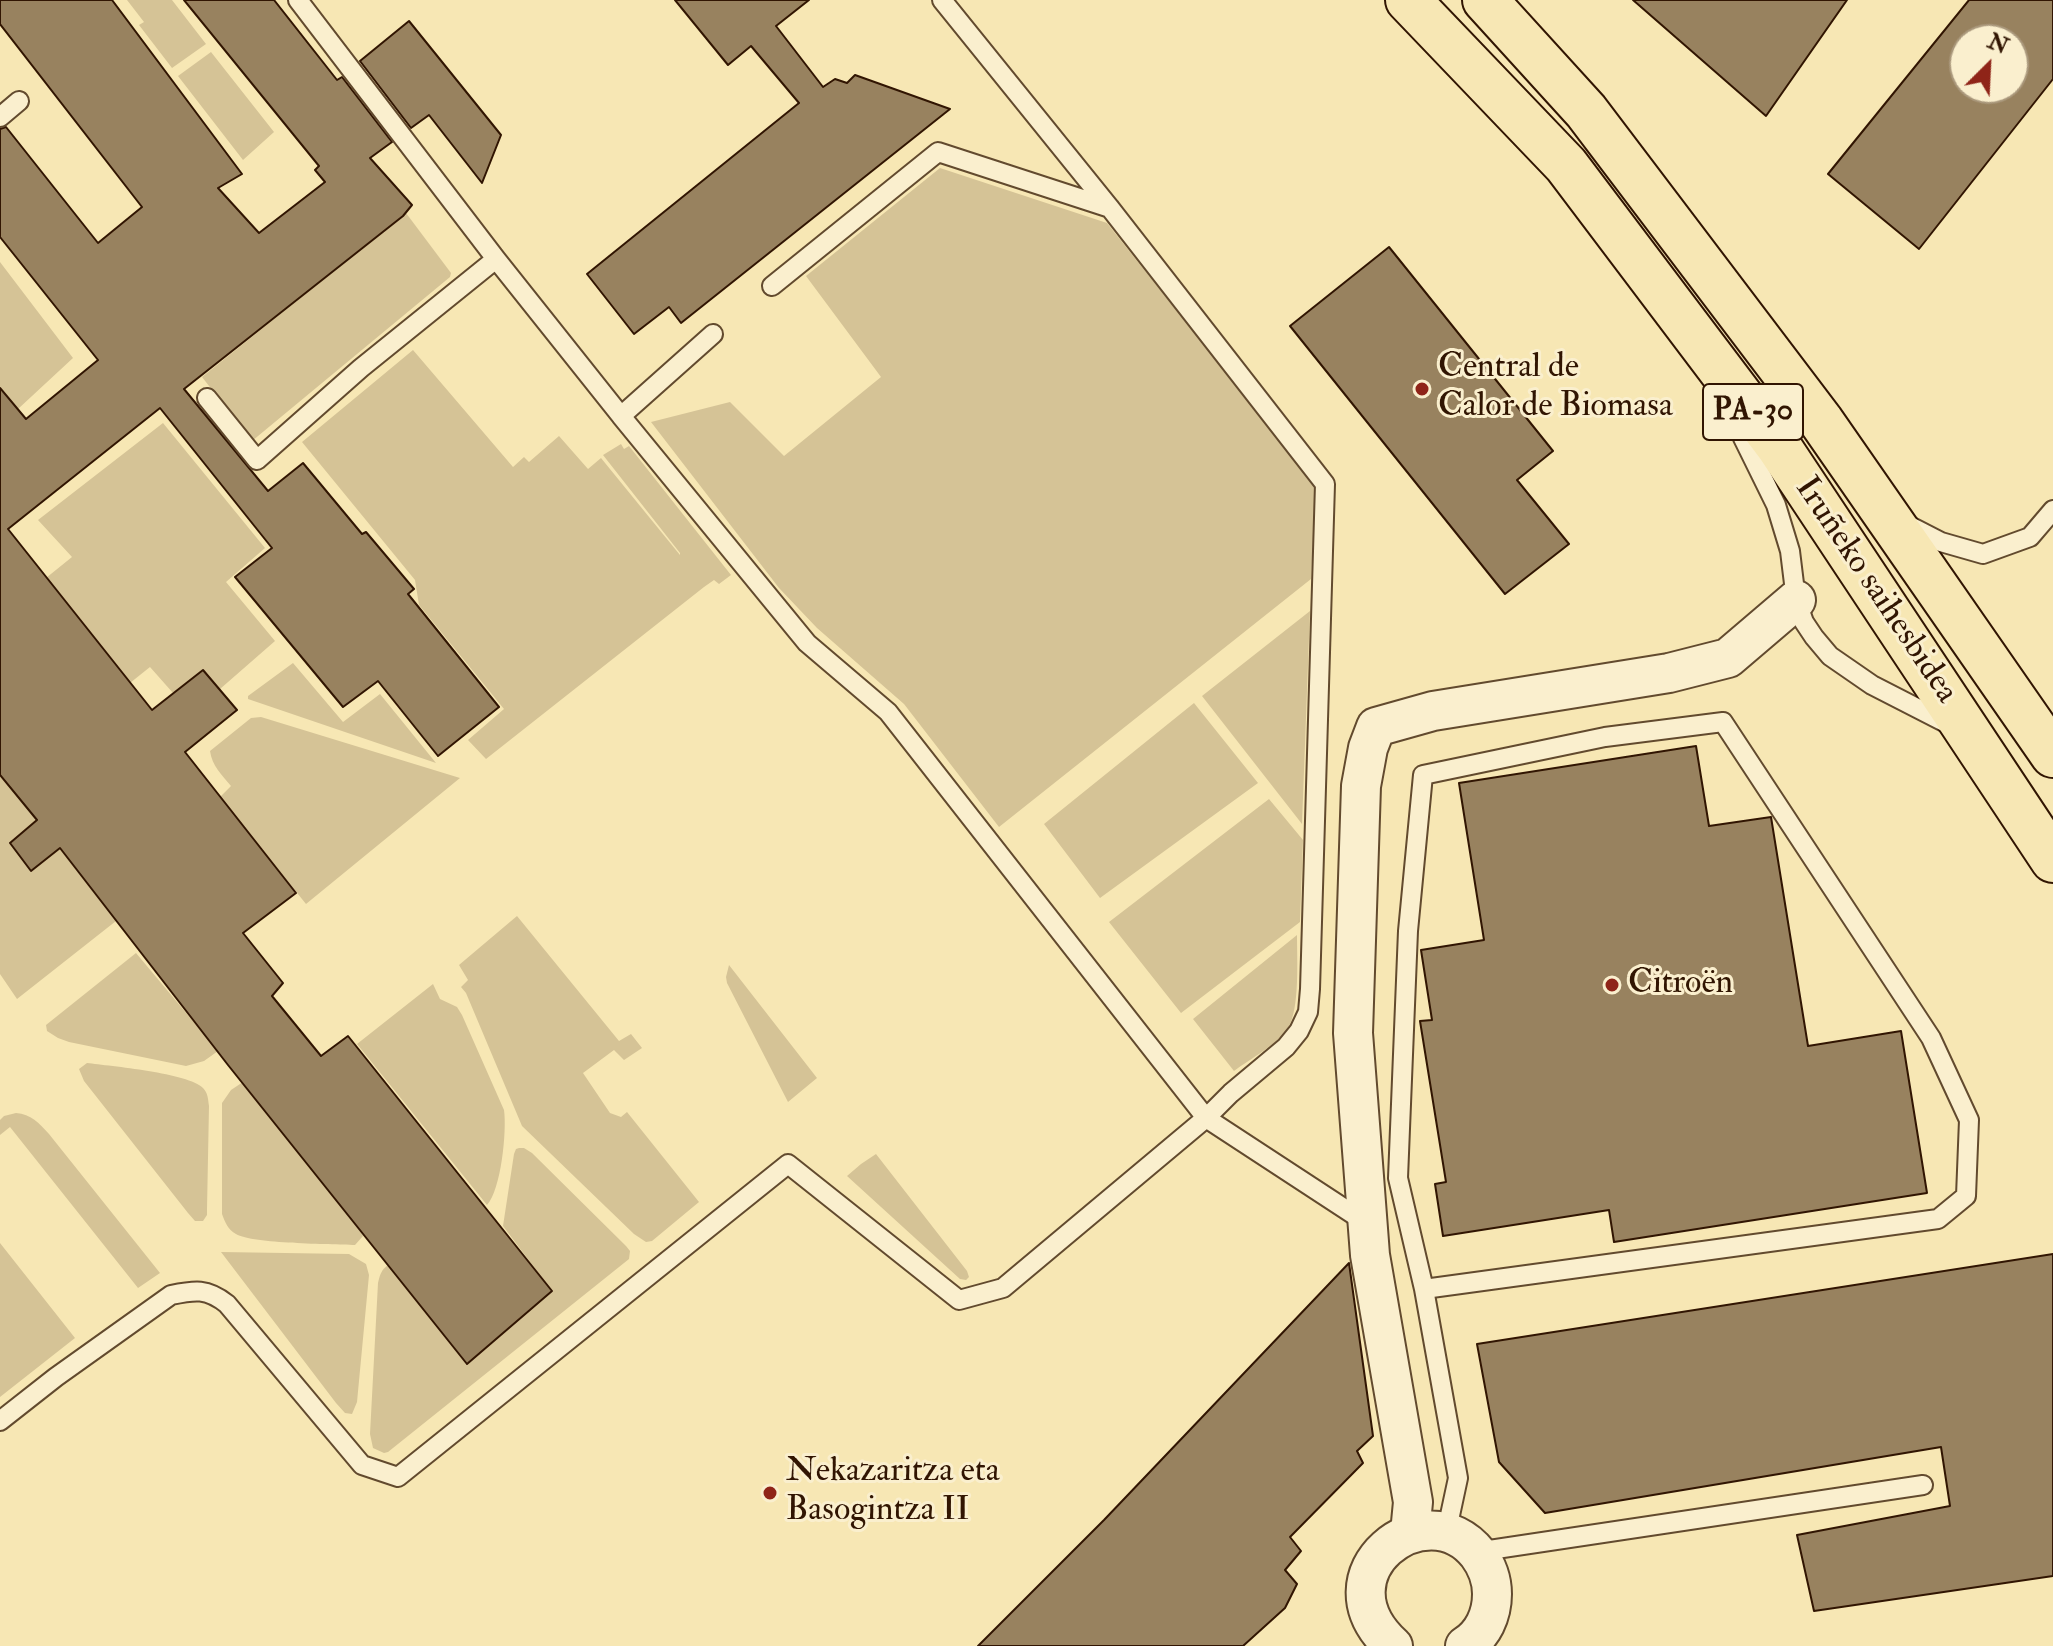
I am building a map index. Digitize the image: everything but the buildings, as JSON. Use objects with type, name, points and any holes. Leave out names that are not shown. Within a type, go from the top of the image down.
[{"type":"highway","name":"Iruñeko saihesbidea","points":[[1408,0],[1566,165],[1779,447],[2053,860]]},
{"type":"highway","name":"Iruñeko saihesbidea","points":[[1485,0],[1586,111],[1821,421],[2053,755]]},
{"type":"street","points":[[1465,1646],[1485,1625],[1492,1605],[1492,1584],[1485,1564],[1444,1539],[1413,1502],[1370,1255],[1353,1033],[1361,786],[1368,748],[1376,727],[1433,711],[1669,673],[1728,658],[1796,600]]},
{"type":"street","points":[[1373,1639],[1365,1597],[1368,1577],[1376,1559],[1391,1543],[1444,1539]]},
{"type":"lane","points":[[298,0],[496,259],[621,416],[807,643],[888,712],[1206,1118],[1368,1224]]},
{"type":"lane","points":[[0,1421],[171,1295],[191,1291],[209,1292],[227,1304],[362,1465],[398,1477],[788,1164],[959,1300],[1003,1288],[1206,1118],[1286,1047],[1299,1031],[1308,1012],[1325,484],[1110,208],[942,0]]},
{"type":"lane","points":[[0,117],[19,101]]},
{"type":"lane","points":[[772,286],[938,152],[1110,208]]},
{"type":"lane","points":[[207,398],[257,460],[361,368],[496,259]]},
{"type":"lane","points":[[621,416],[713,334]]},
{"type":"lane","points":[[1712,358],[1743,438],[1776,505],[1790,551],[1796,600],[1804,622],[1830,656],[1872,685],[1969,733]]},
{"type":"lane","points":[[1883,512],[1941,542],[1983,554],[2030,537],[2053,510]]},
{"type":"lane","points":[[1424,1289],[1938,1219],[1966,1196],[1969,1120],[1931,1038],[1723,722],[1605,737],[1423,775],[1408,931],[1398,1178],[1424,1289],[1458,1478],[1444,1539],[1923,1485]]},
{"type":"shaded area","points":[[127,0],[172,0],[206,44],[172,68],[139,25],[144,22]]},
{"type":"shaded area","points":[[211,52],[274,132],[243,160],[178,76]]},
{"type":"shaded area","points":[[940,168],[1107,223],[1316,486],[1311,579],[999,827],[904,704],[817,628],[779,588],[651,422],[730,402],[784,456],[881,377],[806,276]]},
{"type":"shaded area","points":[[406,213],[451,273],[450,277],[252,441],[202,377]]},
{"type":"shaded area","points":[[0,262],[73,358],[18,409],[6,395],[0,395]]},
{"type":"shaded area","points":[[413,350],[513,467],[524,457],[529,462],[559,436],[588,469],[601,458],[680,555],[603,455],[621,444],[624,449],[629,446],[731,575],[719,584],[714,580],[704,587],[486,759],[468,740],[504,709],[419,605],[415,580],[302,442]]},
{"type":"shaded area","points":[[163,423],[265,548],[226,582],[275,641],[220,689],[203,670],[173,693],[150,667],[130,683],[46,578],[72,557],[38,520]]},
{"type":"shaded area","points":[[1310,611],[1302,824],[1202,696]]},
{"type":"shaded area","points":[[293,663],[343,722],[380,694],[436,763],[248,699]]},
{"type":"shaded area","points":[[1194,703],[1258,783],[1100,898],[1044,824]]},
{"type":"shaded area","points":[[261,717],[460,778],[306,904],[220,797],[231,786],[215,766],[210,751],[251,718]]},
{"type":"shaded area","points":[[0,775],[37,820],[10,843],[31,870],[60,849],[116,921],[17,999],[0,974]]},
{"type":"shaded area","points":[[1269,799],[1303,840],[1300,922],[1181,1013],[1109,922]]},
{"type":"shaded area","points":[[517,916],[619,1041],[631,1034],[642,1048],[624,1060],[614,1050],[583,1073],[610,1113],[621,1117],[627,1112],[699,1202],[652,1241],[646,1242],[634,1234],[522,1126],[461,987],[468,980],[459,965]]},
{"type":"shaded area","points":[[1297,935],[1296,996],[1288,1028],[1271,1045],[1234,1071],[1193,1019]]},
{"type":"shaded area","points":[[136,953],[218,1051],[204,1061],[186,1066],[69,1042],[47,1031],[46,1025]]},
{"type":"shaded area","points":[[729,965],[817,1078],[788,1102],[727,983]]},
{"type":"shaded area","points":[[433,984],[440,999],[457,1007],[462,1015],[504,1110],[502,1160],[496,1187],[487,1205],[357,1044]]},
{"type":"shaded area","points":[[87,1063],[166,1074],[195,1083],[205,1090],[209,1106],[207,1215],[203,1221],[195,1221],[188,1213],[84,1081],[79,1069]]},
{"type":"shaded area","points":[[243,1082],[361,1232],[363,1236],[355,1245],[258,1240],[236,1234],[229,1228],[222,1214],[222,1103],[231,1090]]},
{"type":"shaded area","points":[[16,1113],[30,1117],[49,1134],[160,1273],[138,1288],[10,1127],[0,1135],[0,1120]]},
{"type":"shaded area","points":[[519,1148],[532,1153],[626,1246],[630,1251],[629,1259],[388,1452],[373,1448],[370,1434],[378,1283],[388,1265],[467,1364],[552,1291],[503,1226],[514,1154]]},
{"type":"shaded area","points":[[876,1154],[967,1271],[969,1277],[966,1280],[960,1279],[847,1176]]},
{"type":"shaded area","points":[[0,1243],[75,1338],[0,1397]]},
{"type":"shaded area","points":[[221,1252],[349,1254],[366,1264],[369,1275],[357,1402],[352,1414],[345,1413],[336,1403]]},
{"type":"place","name":"Central de Calor de Biomasa","points":[[1422,389]]},
{"type":"place","name":"Citroën","points":[[1612,985]]},
{"type":"place","name":"Nekazaritza eta Basogintza II","points":[[770,1493]]}]
